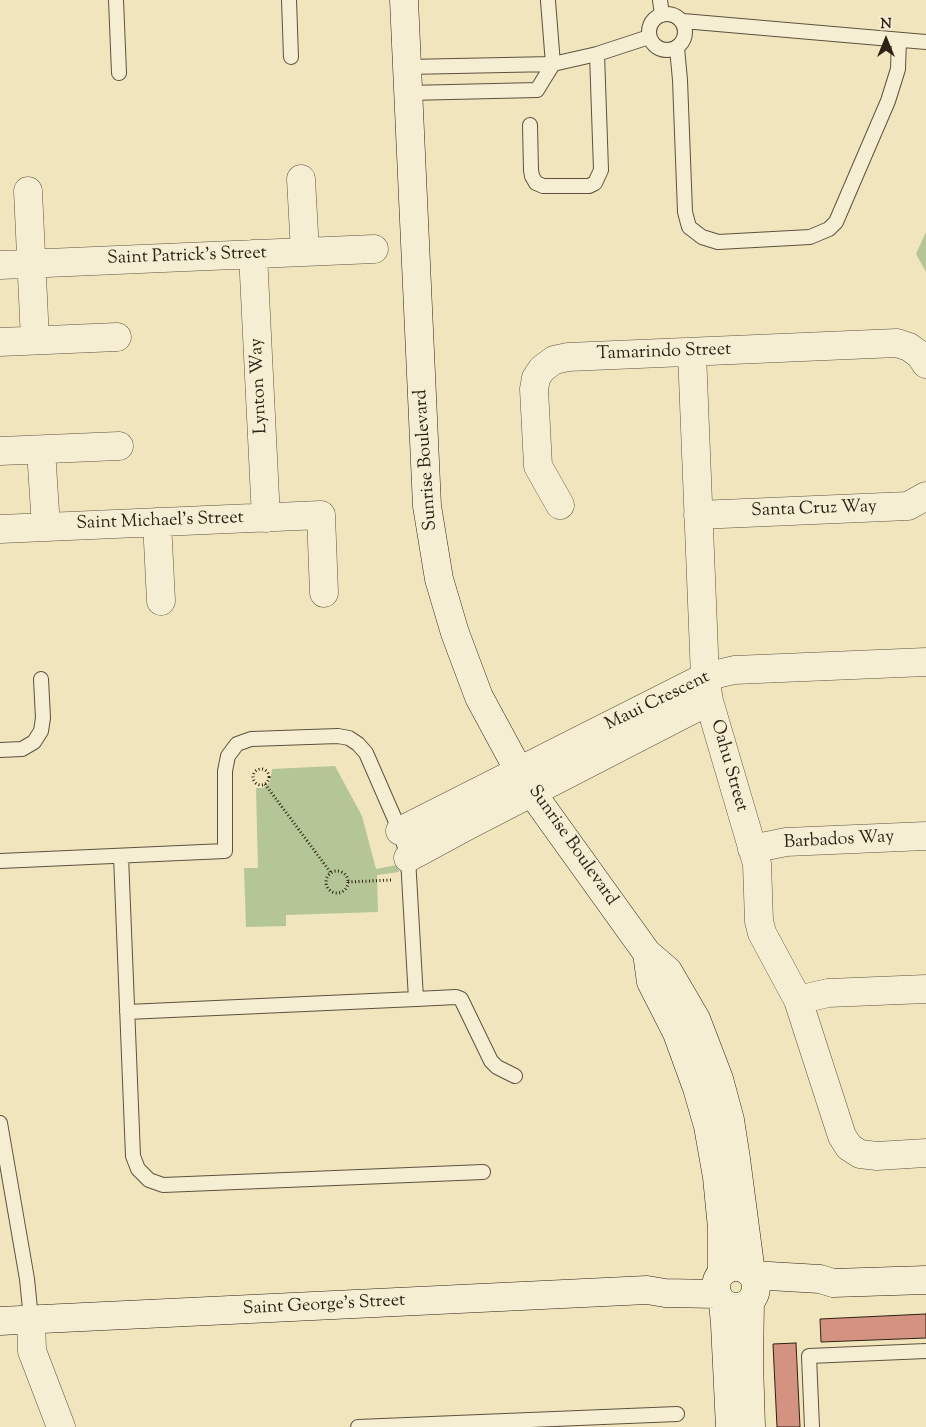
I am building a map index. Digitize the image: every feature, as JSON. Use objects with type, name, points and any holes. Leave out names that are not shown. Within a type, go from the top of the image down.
[{"type":"street","name":"Sunrise Boulevard","points":[[404,0],[427,506],[440,579],[455,633],[479,697],[526,782],[647,953],[668,971],[696,1019],[719,1079],[730,1120],[752,1286],[749,1362],[751,1427]]},
{"type":"street","points":[[301,179],[305,252]]},
{"type":"street","points":[[28,191],[35,340]]},
{"type":"street","name":"Saint Patrick's Street","points":[[0,265],[374,249]]},
{"type":"street","name":"Lynton Way","points":[[254,254],[266,518]]},
{"type":"street","points":[[0,342],[118,337]]},
{"type":"street","name":"Tamarindo Street","points":[[560,505],[538,466],[534,389],[536,378],[542,369],[554,360],[568,357],[896,343],[910,347],[920,355],[926,364]]},
{"type":"street","name":"Oahu Street","points":[[692,353],[707,689],[757,864],[759,921],[762,933],[798,1000],[842,1136],[850,1147],[860,1154],[877,1156],[926,1154]]},
{"type":"street","points":[[0,451],[119,446]]},
{"type":"street","points":[[41,450],[46,527]]},
{"type":"street","name":"Santa Cruz Way","points":[[698,515],[908,506],[926,496]]},
{"type":"street","name":"Saint Michael's Street","points":[[0,529],[321,515],[324,593]]},
{"type":"street","points":[[157,522],[161,601]]},
{"type":"street","name":"Maui Crescent","points":[[526,782],[707,689],[734,670],[926,662]]},
{"type":"street","points":[[400,831],[526,782]]},
{"type":"street","points":[[402,869],[526,782]]},
{"type":"street","name":"Barbados Way","points":[[752,850],[786,842],[926,836]]},
{"type":"street","name":"Sunrise Boulevard","points":[[647,953],[651,982],[677,1033],[697,1088],[708,1126],[717,1177],[722,1228],[720,1287],[725,1324],[730,1427]]},
{"type":"street","points":[[798,1000],[828,993],[926,989]]},
{"type":"street","points":[[752,1286],[743,1306],[735,1308],[727,1306],[720,1287],[732,1267],[737,1266],[752,1286],[773,1296],[822,1289],[833,1283],[926,1280]]},
{"type":"street","name":"Saint George's Street","points":[[0,1321],[647,1290],[664,1285],[697,1280],[720,1287]]},
{"type":"street","points":[[31,1320],[32,1351],[61,1427]]},
{"type":"lane","points":[[116,0],[119,73]]},
{"type":"lane","points":[[289,0],[291,58]]},
{"type":"lane","points":[[660,0],[662,15]]},
{"type":"lane","points":[[407,80],[537,90],[553,64],[548,1]]},
{"type":"lane","points":[[677,48],[660,49],[652,42],[649,37],[652,21],[662,15],[672,15],[683,21],[926,42]]},
{"type":"lane","points":[[683,21],[684,38],[677,48],[685,212],[689,227],[702,237],[718,242],[810,237],[829,230],[836,222],[894,86],[898,70],[899,40]]},
{"type":"lane","points":[[407,80],[553,64],[597,54],[649,37]]},
{"type":"lane","points":[[530,125],[531,170],[536,183],[543,186],[589,186],[595,183],[601,170],[597,54]]},
{"type":"lane","points":[[0,750],[22,749],[34,742],[41,731],[43,718],[41,679]]},
{"type":"lane","points":[[0,861],[225,851],[225,771],[228,756],[237,744],[251,739],[338,736],[349,738],[366,753],[400,831],[402,869],[416,999]]},
{"type":"lane","points":[[121,856],[133,1156],[138,1169],[149,1180],[163,1185],[483,1172]]},
{"type":"lane","points":[[127,1012],[456,997],[461,999],[491,1061],[497,1067],[515,1076]]},
{"type":"lane","points":[[0,1123],[27,1279],[31,1320]]},
{"type":"lane","points":[[812,1427],[809,1356],[926,1351]]},
{"type":"lane","points":[[358,1427],[481,1425],[677,1414]]},
{"type":"path","points":[[262,769],[267,772],[269,778],[265,784],[259,785],[254,780],[255,771],[262,769]]},
{"type":"path","points":[[265,784],[331,873]]},
{"type":"path","points":[[348,882],[402,869]]},
{"type":"path","points":[[331,873],[344,874],[348,882],[344,890],[334,893],[330,890],[326,882],[331,873]]},
{"type":"green space","points":[[926,232],[926,272],[916,254]]},
{"type":"green space","points":[[335,766],[362,816],[376,869],[397,865],[399,872],[377,875],[378,912],[286,915],[286,926],[246,927],[244,868],[258,868],[256,788],[263,788],[270,782],[272,769]]},
{"type":"building","points":[[926,1314],[926,1338],[821,1342],[820,1319]]},
{"type":"building","points":[[796,1343],[800,1427],[777,1427],[773,1344]]}]
